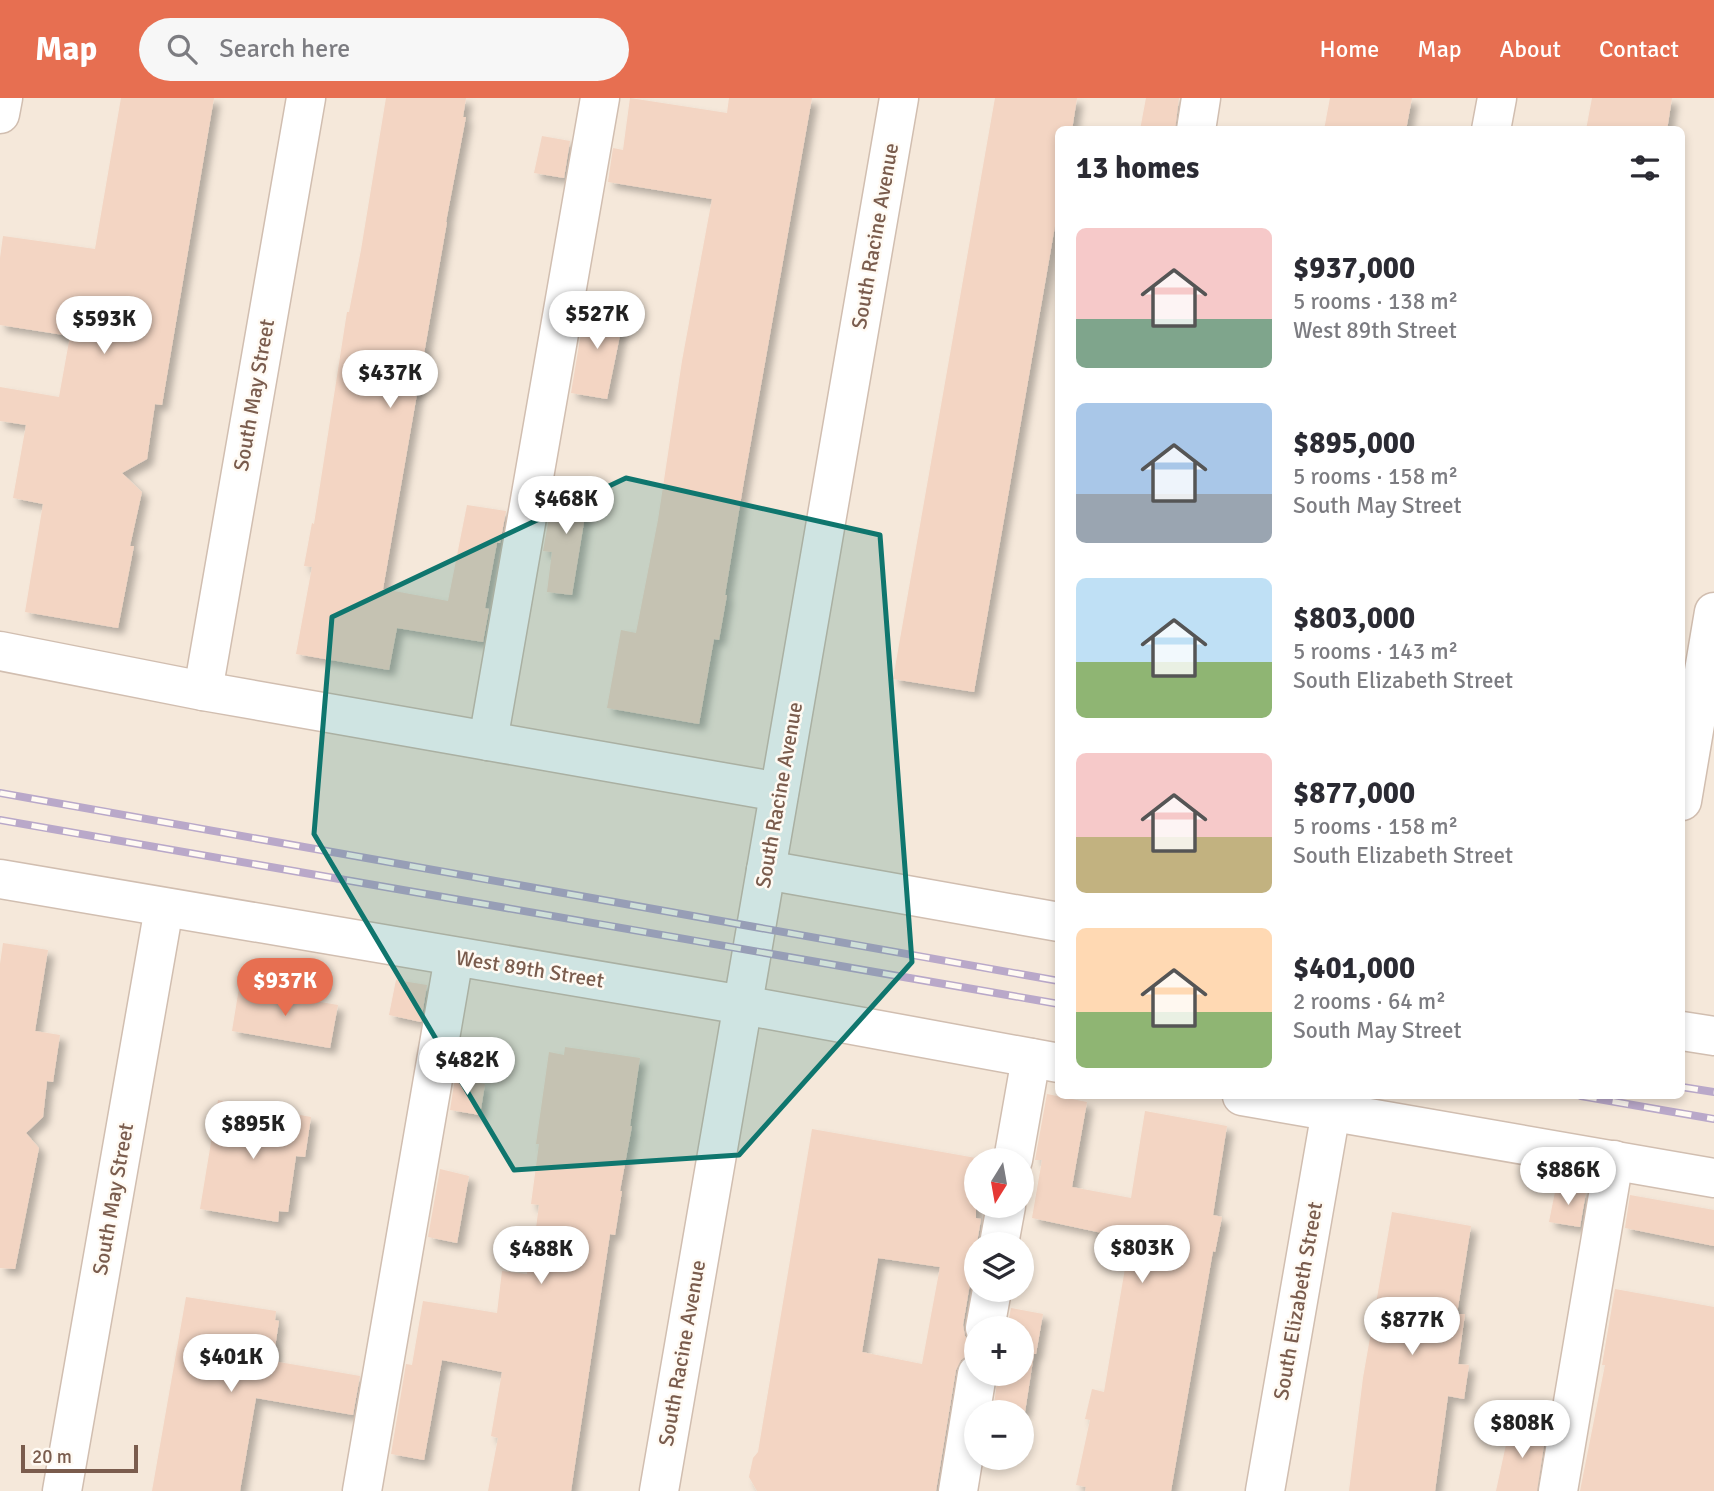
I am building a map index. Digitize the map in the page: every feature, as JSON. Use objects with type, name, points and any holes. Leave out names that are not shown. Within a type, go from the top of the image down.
[{"type":"street","points":[[0,114],[3,98]]},
{"type":"street","name":"South May Street","points":[[203,691],[306,98]]},
{"type":"street","points":[[488,741],[600,98]]},
{"type":"street","name":"South Racine Avenue","points":[[659,1491],[899,98]]},
{"type":"street","points":[[1197,126],[1201,98]]},
{"type":"street","points":[[1492,126],[1497,98]]},
{"type":"street","points":[[1685,783],[1714,612]]},
{"type":"street","points":[[0,651],[203,691],[779,792]]},
{"type":"street","points":[[766,870],[1055,921]]},
{"type":"street","name":"West 89th Street","points":[[0,879],[743,1005],[1045,1061]]},
{"type":"street","name":"South May Street","points":[[62,1491],[164,908]]},
{"type":"street","points":[[362,1491],[454,957]]},
{"type":"street","points":[[1685,1032],[1714,1037]]},
{"type":"street","points":[[1017,1148],[1045,1061]]},
{"type":"street","points":[[1260,1099],[1714,1178]]},
{"type":"street","name":"South Elizabeth Street","points":[[1265,1491],[1331,1111]]},
{"type":"street","points":[[1558,1491],[1614,1160]]},
{"type":"street","points":[[958,1491],[975,1386]]},
{"type":"highlighted area","points":[[626,478],[880,535],[912,962],[739,1155],[514,1170],[314,834],[332,617]]},
{"type":"shaded area","points":[[0,98],[1714,98],[1714,1491],[0,1491]]},
{"type":"building","points":[[121,98],[214,98],[162,405],[155,404],[147,459],[122,473],[142,492],[130,546],[134,546],[118,628],[25,612],[43,504],[13,498],[26,425],[0,421],[0,387],[59,397],[70,336],[0,325],[0,258],[3,236],[95,249]]},
{"type":"building","points":[[386,98],[466,98],[463,117],[466,117],[383,589],[448,601],[467,505],[506,511],[485,608],[489,609],[483,642],[397,628],[389,670],[296,654],[312,567],[304,566],[312,523],[314,524],[347,312],[361,250]]},
{"type":"building","points":[[630,98],[727,113],[729,98],[812,98],[744,481],[719,640],[714,639],[699,724],[607,708],[621,630],[636,633],[658,520],[682,361],[712,199],[608,182],[613,148],[623,150]]},
{"type":"building","points":[[995,98],[1077,98],[1073,126],[1055,126],[1055,226],[974,692],[893,679]]},
{"type":"building","points":[[1146,98],[1179,98],[1176,126],[1141,126]]},
{"type":"building","points":[[1330,98],[1412,98],[1407,126],[1325,126]]},
{"type":"building","points":[[1592,98],[1672,98],[1668,126],[1587,126]]},
{"type":"building","points":[[542,136],[570,141],[564,178],[534,173]]},
{"type":"building","points":[[586,303],[625,311],[607,399],[571,393]]},
{"type":"building","points":[[559,481],[590,486],[572,595],[547,592],[552,552],[543,551],[549,518],[555,518]]},
{"type":"building","points":[[3,943],[48,950],[35,1031],[60,1035],[53,1082],[47,1081],[43,1117],[26,1133],[39,1148],[15,1269],[0,1268],[0,964]]},
{"type":"building","points":[[396,980],[427,985],[421,1022],[389,1015]]},
{"type":"building","points":[[239,988],[338,1005],[330,1048],[232,1031]]},
{"type":"building","points":[[565,1047],[640,1058],[615,1235],[610,1234],[571,1491],[488,1491],[498,1438],[491,1436],[502,1372],[442,1360],[424,1460],[391,1454],[406,1364],[412,1365],[423,1301],[497,1313],[502,1271],[527,1274],[528,1266],[531,1267],[539,1205],[531,1204],[539,1144],[536,1144],[549,1052],[564,1055]]},
{"type":"building","points":[[455,1078],[485,1084],[480,1115],[450,1110]]},
{"type":"building","points":[[1047,1094],[1055,1096],[1055,1099],[1087,1102],[1072,1187],[1131,1198],[1145,1111],[1227,1126],[1213,1215],[1222,1217],[1215,1252],[1213,1251],[1171,1491],[1085,1491],[1086,1487],[1076,1485],[1090,1420],[1085,1419],[1092,1389],[1104,1392],[1130,1239],[1032,1218],[1042,1160],[1035,1160]]},
{"type":"building","points":[[218,1100],[311,1117],[305,1157],[296,1156],[288,1212],[279,1211],[278,1222],[200,1209]]},
{"type":"building","points":[[812,1129],[964,1156],[964,1218],[981,1219],[979,1232],[964,1232],[964,1302],[967,1302],[963,1325],[964,1358],[956,1370],[936,1491],[757,1491],[749,1477],[753,1458],[758,1452]],"holes":[[[878,1258],[940,1267],[922,1364],[862,1352]]]},
{"type":"building","points":[[440,1169],[469,1176],[457,1243],[428,1237]]},
{"type":"building","points":[[1556,1187],[1586,1192],[1580,1227],[1549,1222]]},
{"type":"building","points":[[1630,1195],[1714,1210],[1714,1246],[1625,1228]]},
{"type":"building","points":[[1392,1212],[1471,1226],[1457,1314],[1465,1314],[1458,1364],[1469,1365],[1464,1399],[1448,1396],[1435,1491],[1349,1491],[1363,1378]]},
{"type":"building","points":[[1615,1289],[1714,1307],[1714,1491],[1580,1491],[1605,1365],[1602,1365]]},
{"type":"building","points":[[186,1297],[276,1311],[275,1320],[279,1321],[273,1361],[360,1376],[353,1415],[256,1398],[240,1491],[152,1491]]},
{"type":"building","points":[[1011,1308],[1043,1314],[1036,1354],[1034,1316],[1009,1316]]},
{"type":"building","points":[[996,1386],[1029,1386],[1027,1400],[995,1400]]},
{"type":"building","points":[[1510,1426],[1546,1432],[1537,1491],[1496,1491]]},
{"type":"railway","points":[[0,793],[1055,980]]},
{"type":"railway","points":[[0,820],[1055,1003]]},
{"type":"railway","points":[[1685,1087],[1714,1092]]},
{"type":"railway","points":[[1598,1099],[1714,1119]]}]
